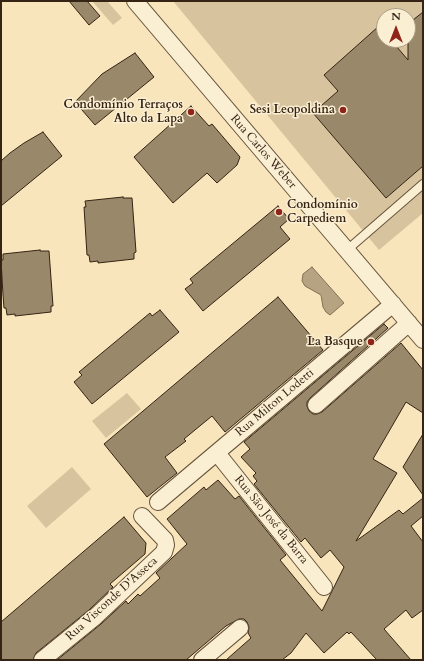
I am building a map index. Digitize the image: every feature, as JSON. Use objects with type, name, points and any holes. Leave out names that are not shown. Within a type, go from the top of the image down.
[{"type":"street","name":"Rua Carlos Weber","points":[[134,1],[423,340]]},
{"type":"street","name":"Rua Milton Lodetti","points":[[158,502],[393,304]]},
{"type":"street","points":[[316,405],[409,323]]},
{"type":"street","name":"Rua São José da Barra","points":[[217,453],[324,587]]},
{"type":"street","name":"Rua Visconde D'Asseca","points":[[42,660],[95,617],[164,552],[166,545],[165,540],[142,516]]},
{"type":"street","points":[[202,660],[240,628]]},
{"type":"lane","points":[[347,250],[423,184]]},
{"type":"shaded area","points":[[92,1],[107,1],[122,18],[113,25]]},
{"type":"shaded area","name":"Sesi Leopoldina","points":[[173,1],[423,1],[423,213],[379,250]]},
{"type":"shaded area","points":[[312,267],[344,303],[330,315],[323,307],[321,295],[305,286],[302,281],[303,274]]},
{"type":"shaded area","points":[[127,393],[141,409],[106,438],[92,421]]},
{"type":"shaded area","points":[[72,467],[91,489],[46,528],[27,506]]},
{"type":"building","points":[[69,1],[87,1],[100,16],[89,25]]},
{"type":"building","points":[[423,12],[423,166],[386,198],[313,113],[338,91],[324,75],[376,29],[376,48],[398,48],[408,60],[408,48],[416,48],[416,18]]},
{"type":"building","points":[[135,53],[154,77],[95,125],[75,102],[102,74]]},
{"type":"building","points":[[191,106],[209,126],[212,124],[240,157],[237,165],[217,183],[207,173],[173,203],[134,157]]},
{"type":"building","points":[[43,132],[62,156],[1,206],[1,161],[24,143]]},
{"type":"building","points":[[123,197],[132,198],[136,252],[134,253],[134,259],[98,263],[98,261],[90,262],[89,255],[87,255],[84,207],[86,207],[85,201]]},
{"type":"building","points":[[278,206],[289,219],[280,227],[290,239],[203,311],[185,289],[193,283],[190,279]]},
{"type":"building","points":[[40,250],[49,251],[53,306],[51,306],[51,312],[15,316],[15,314],[7,315],[6,308],[4,308],[3,295],[1,260],[3,260],[3,254]]},
{"type":"building","points":[[278,297],[323,350],[225,432],[212,416],[184,439],[186,441],[165,457],[177,473],[147,497],[104,444]]},
{"type":"building","points":[[160,310],[179,332],[92,404],[74,382],[82,375],[79,372],[150,313],[152,316]]},
{"type":"building","points":[[384,324],[388,328],[310,398],[307,402],[307,406],[309,411],[313,414],[322,412],[401,343],[423,370],[423,413],[406,402],[373,459],[397,473],[356,541],[399,510],[403,514],[423,498],[423,516],[411,526],[423,542],[423,610],[412,618],[406,610],[384,629],[411,660],[377,660],[351,632],[349,634],[347,632],[324,653],[306,633],[291,653],[282,660],[226,660],[251,638],[248,633],[249,627],[247,622],[244,619],[239,619],[226,626],[186,660],[57,660],[101,624],[126,601],[128,604],[138,594],[140,596],[160,578],[156,573],[187,544],[167,519],[204,487],[206,490],[218,480],[235,499],[239,496],[286,555],[280,560],[322,611],[344,567],[330,550],[321,558],[305,538],[301,542],[254,484],[257,481],[253,476],[256,473],[241,457],[250,449],[244,442]]},
{"type":"building","points":[[423,434],[423,495],[403,467]]},
{"type":"building","points":[[124,517],[146,543],[145,554],[110,584],[113,587],[89,610],[36,653],[33,660],[1,660],[1,622]]},
{"type":"place","name":"Sesi Leopoldina","points":[[343,110]]},
{"type":"place","name":"Condomínio Terraços Alto da Lapa","points":[[191,112]]},
{"type":"place","name":"Condomínio Carpediem","points":[[279,212]]},
{"type":"place","name":"La Basque","points":[[371,342]]}]
